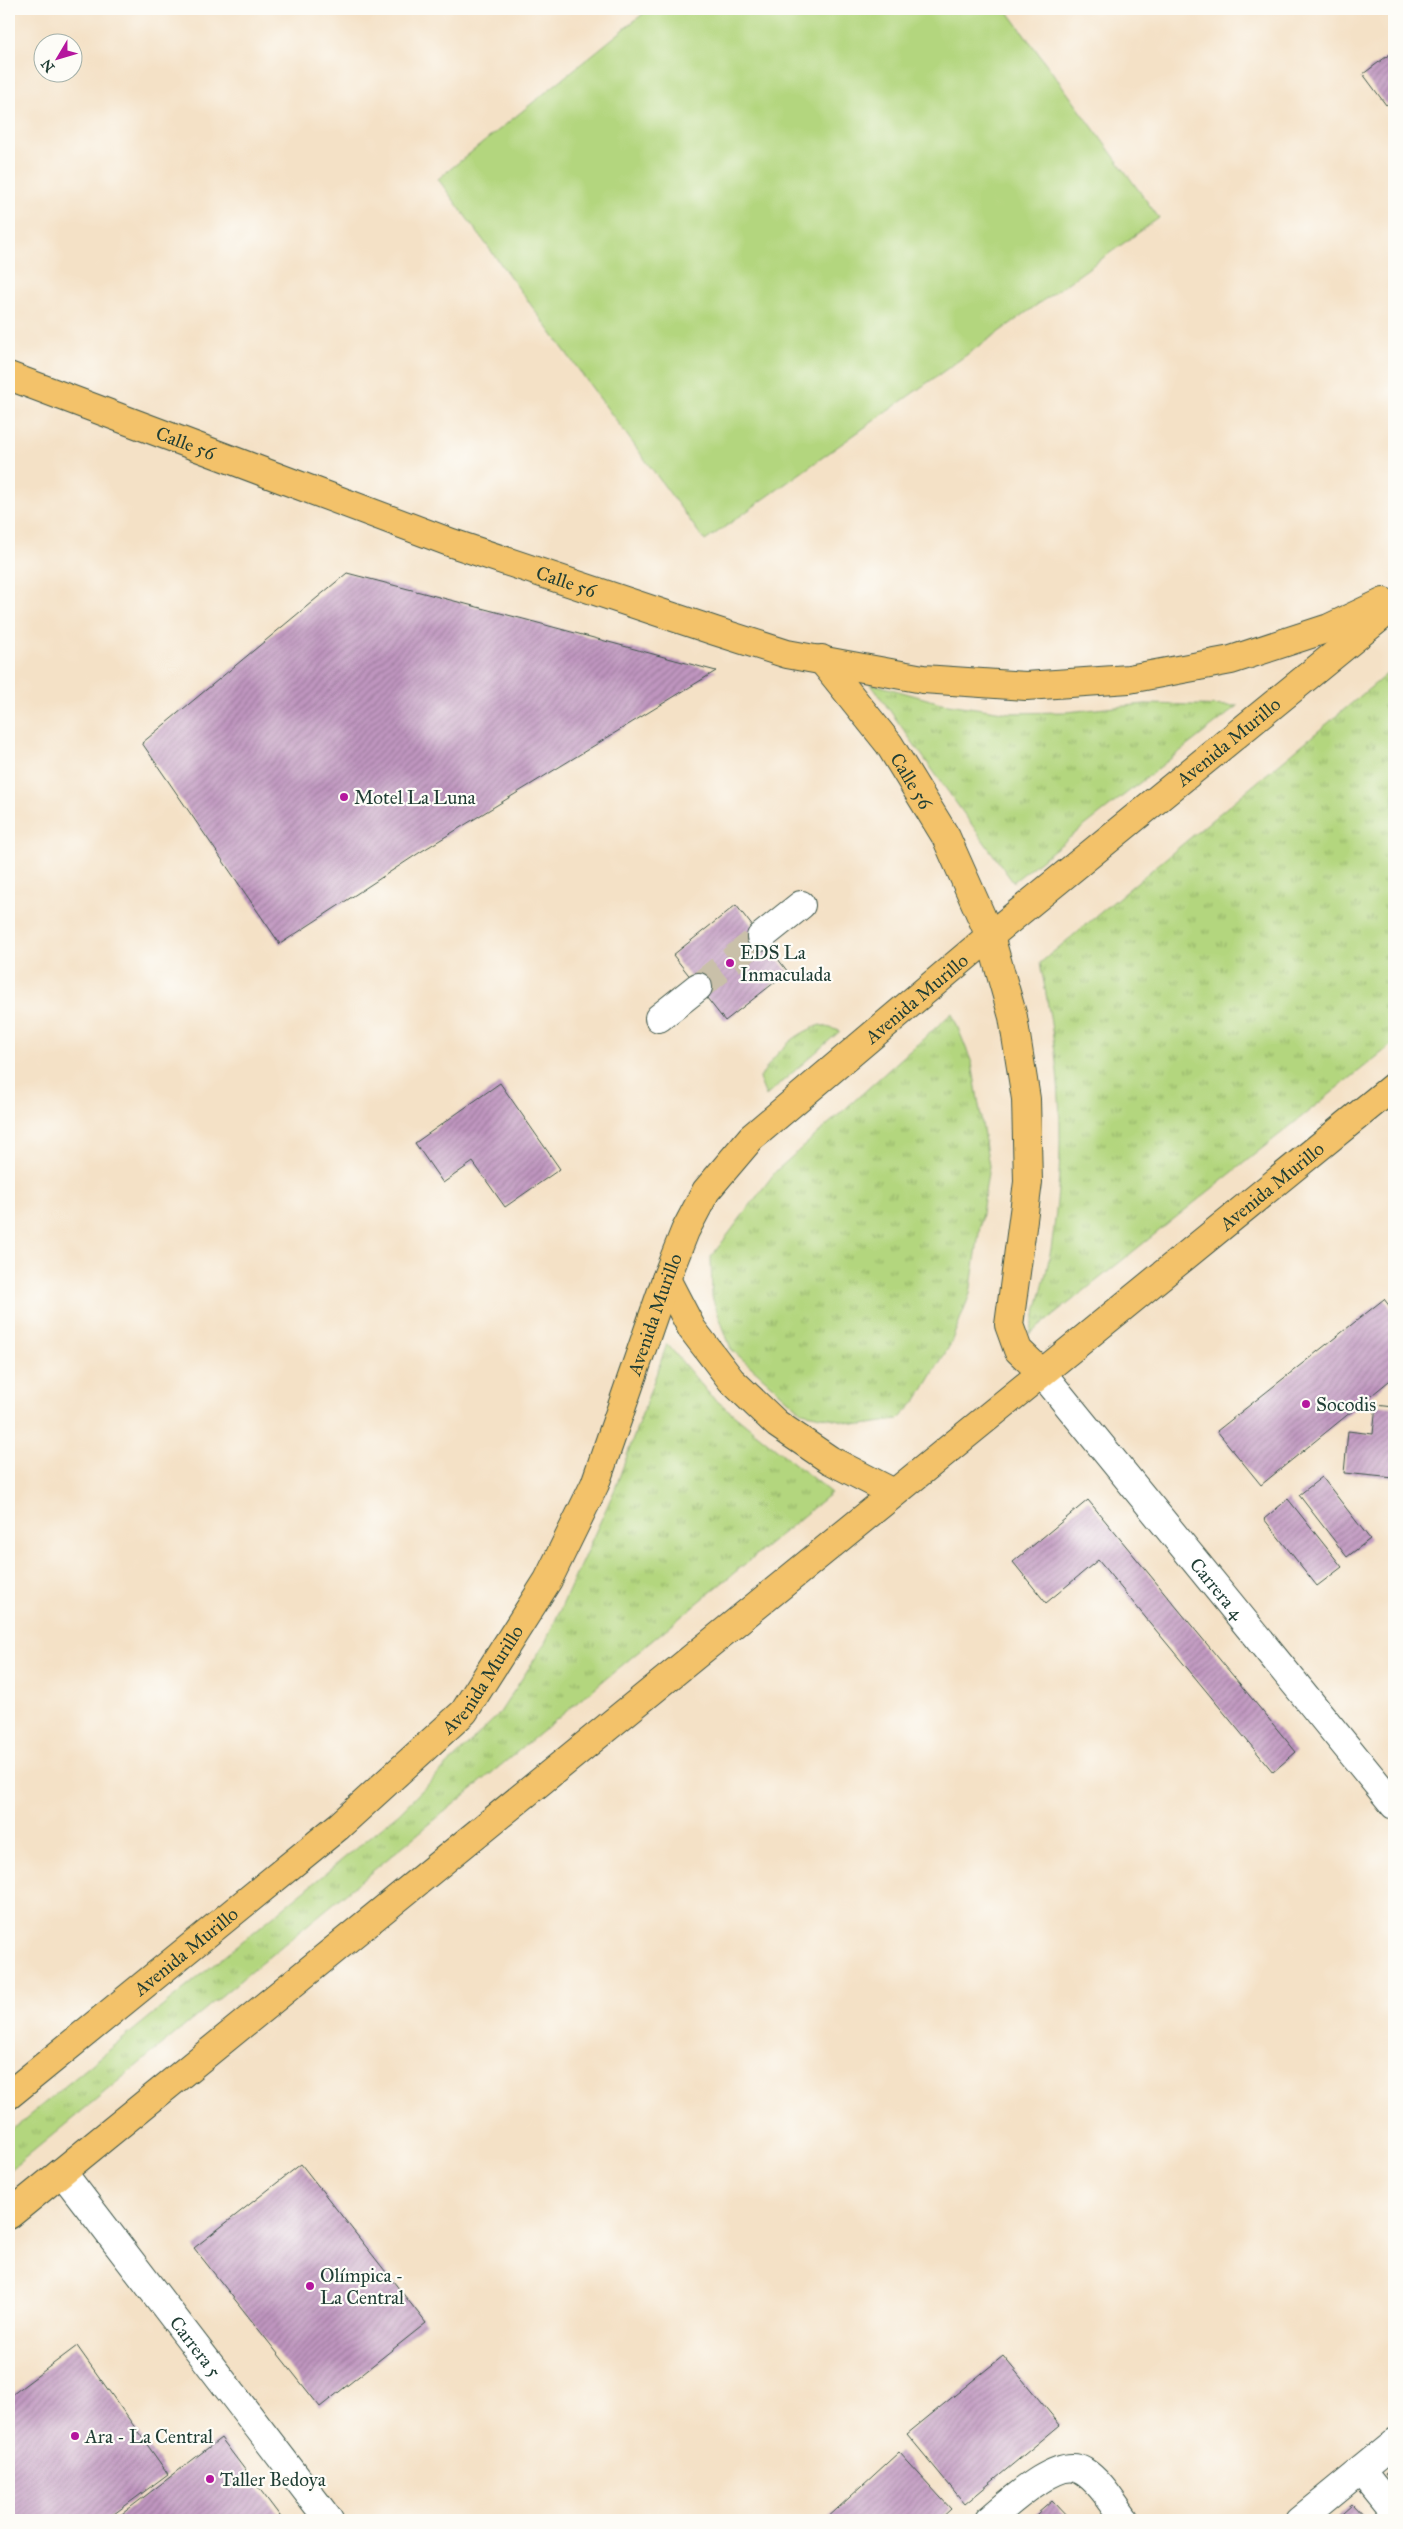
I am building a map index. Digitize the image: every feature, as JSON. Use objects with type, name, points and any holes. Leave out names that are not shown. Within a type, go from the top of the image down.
[{"type":"main road","name":"Calle 56","points":[[9,376],[452,543],[787,654],[821,659],[889,744],[946,837],[990,936],[1013,1017],[1026,1099],[1028,1182],[1009,1325],[1018,1350],[1041,1372]]},
{"type":"main road","points":[[821,659],[923,679],[1026,686],[1129,679],[1231,660],[1329,628],[1394,597]]},
{"type":"main road","name":"Avenida Murillo","points":[[9,2095],[339,1826],[464,1712],[548,1580],[595,1484],[666,1279],[685,1231],[706,1191],[751,1138],[990,936],[1394,606]]},
{"type":"main road","name":"Avenida Murillo","points":[[9,2215],[1394,1086]]},
{"type":"main road","points":[[666,1279],[692,1329],[731,1380],[777,1424],[830,1460],[894,1493]]},
{"type":"street","points":[[761,937],[801,905]]},
{"type":"street","points":[[659,1018],[698,987]]},
{"type":"street","name":"Carrera 4","points":[[1041,1372],[1394,1804]]},
{"type":"street","name":"Carrera 5","points":[[62,2172],[329,2520]]},
{"type":"street","points":[[1300,2520],[1394,2443]]},
{"type":"street","points":[[989,2520],[1033,2484],[1067,2468],[1081,2469],[1091,2477],[1125,2520]]},
{"type":"street","points":[[1361,2471],[1394,2512]]},
{"type":"green space","points":[[649,9],[1006,9],[1159,218],[705,541],[438,179]]},
{"type":"green space","points":[[1394,668],[1394,1043],[1030,1334],[1051,1249],[1059,1175],[1060,1140],[1057,1071],[1040,963]]},
{"type":"green space","points":[[870,683],[941,703],[1010,713],[1067,712],[1145,704],[1238,706],[1013,882]]},
{"type":"green space","points":[[952,1013],[972,1063],[989,1166],[970,1294],[950,1345],[917,1400],[898,1420],[862,1425],[802,1412],[731,1349],[712,1297],[711,1257],[776,1171]]},
{"type":"green space","points":[[820,1025],[840,1031],[766,1096],[759,1079],[771,1061],[800,1034]]},
{"type":"green space","points":[[667,1344],[711,1396],[831,1493],[9,2171],[9,2132],[398,1814],[499,1714],[545,1643],[615,1489]]},
{"type":"building","points":[[1394,51],[1394,99],[1386,105],[1363,74]]},
{"type":"building","name":"Motel La Luna","points":[[347,573],[716,671],[422,851],[280,944],[142,743]]},
{"type":"building","name":"EDS La Inmaculada","points":[[736,905],[788,972],[725,1021],[673,955]]},
{"type":"building","points":[[500,1083],[560,1169],[505,1207],[473,1162],[443,1183],[415,1143]]},
{"type":"building","name":"Socodis","points":[[1384,1299],[1394,1312],[1394,1377],[1261,1485],[1217,1431]]},
{"type":"building","points":[[1376,1405],[1394,1407],[1394,1478],[1344,1473],[1348,1431],[1373,1434]]},
{"type":"building","points":[[1322,1477],[1370,1539],[1347,1557],[1299,1495]]},
{"type":"building","points":[[1288,1499],[1342,1567],[1317,1586],[1264,1519]]},
{"type":"building","points":[[1088,1500],[1296,1752],[1273,1772],[1098,1560],[1046,1603],[1013,1562]]},
{"type":"building","name":"Olímpica - La Central","points":[[301,2164],[426,2323],[320,2407],[194,2248]]},
{"type":"building","name":"Ara - La Central","points":[[77,2346],[168,2474],[106,2520],[9,2520],[9,2397]]},
{"type":"building","points":[[1003,2356],[1060,2425],[965,2504],[907,2434]]},
{"type":"building","name":"Taller Bedoya","points":[[221,2438],[283,2520],[114,2520]]},
{"type":"building","points":[[899,2452],[951,2509],[939,2520],[825,2520]]},
{"type":"building","points":[[1394,2466],[1394,2485],[1385,2474]]},
{"type":"building","points":[[1052,2501],[1070,2520],[1030,2520]]},
{"type":"building","points":[[1352,2504],[1367,2520],[1334,2520]]},
{"type":"tunnel","points":[[698,987],[761,937]]},
{"type":"place","name":"Motel La Luna","points":[[344,797]]},
{"type":"place","name":"EDS La Inmaculada","points":[[730,963]]},
{"type":"place","name":"Socodis","points":[[1306,1404]]},
{"type":"place","name":"Olímpica - La Central","points":[[310,2286]]},
{"type":"place","name":"Ara - La Central","points":[[75,2436]]},
{"type":"place","name":"Taller Bedoya","points":[[210,2479]]}]
